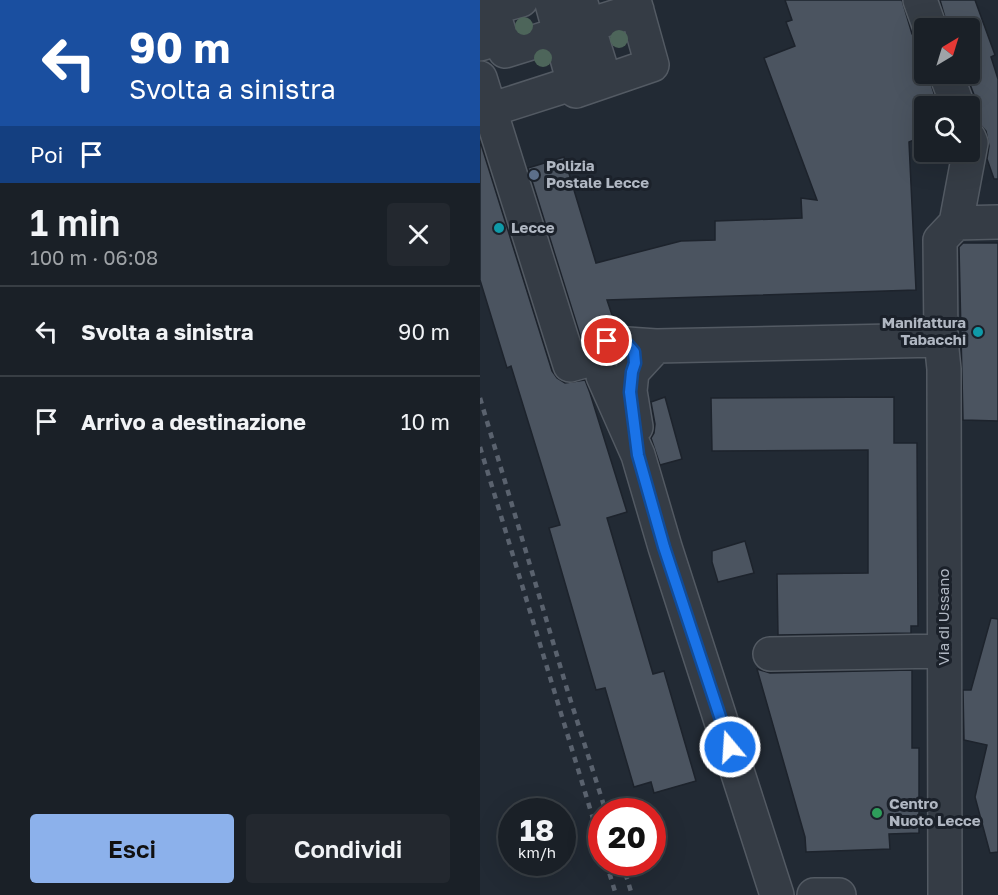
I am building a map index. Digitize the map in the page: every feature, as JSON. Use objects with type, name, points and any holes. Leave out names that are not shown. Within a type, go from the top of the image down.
[{"type":"street","points":[[551,0],[576,20],[590,82]]},
{"type":"street","points":[[920,0],[926,18]]},
{"type":"street","points":[[490,110],[652,65],[636,5],[576,20],[498,23],[521,100]]},
{"type":"street","points":[[480,78],[570,365],[622,359],[941,340]]},
{"type":"street","name":"Via di Ussano","points":[[945,895],[944,369],[941,340],[940,240],[956,223],[967,162]]},
{"type":"street","points":[[956,223],[998,222]]},
{"type":"street","points":[[622,359],[630,392],[638,455],[664,547],[777,895]]},
{"type":"street","points":[[770,654],[944,651]]},
{"type":"street","points":[[814,895],[839,895]]},
{"type":"building","points":[[785,0],[902,0],[914,36],[914,84],[931,84],[935,96],[914,96],[914,140],[909,142],[916,290],[607,300],[616,327],[581,338],[528,168],[564,157],[596,263],[681,241],[715,240],[715,221],[802,218],[801,198],[817,200],[764,58],[795,46],[786,22],[792,20]]},
{"type":"building","points":[[940,0],[975,0],[995,55],[991,57],[998,79],[998,179],[994,179],[987,159],[989,146],[986,131],[980,125],[980,96],[974,96],[970,84],[980,84],[980,18],[945,18]]},
{"type":"building","points":[[480,141],[552,371],[565,383],[585,380],[590,393],[627,512],[607,518],[653,674],[664,671],[696,781],[654,793],[651,782],[634,787],[605,688],[596,690],[549,528],[560,525],[511,366],[507,368],[480,280]]},
{"type":"building","name":"Manifattura Tabacchi","points":[[963,243],[998,243],[998,421],[963,420],[959,247]]},
{"type":"building","points":[[665,397],[682,459],[660,465],[651,438],[655,424],[651,402]]},
{"type":"building","points":[[894,397],[894,443],[917,443],[918,626],[911,626],[911,633],[778,635],[777,574],[868,573],[868,450],[712,451],[711,398]]},
{"type":"building","points":[[745,541],[754,573],[718,582],[712,562],[712,551]]},
{"type":"building","points":[[991,618],[998,619],[998,852],[990,853],[975,797],[987,745],[964,740],[963,690],[971,690]]},
{"type":"building","points":[[757,669],[770,673],[912,670],[912,748],[919,748],[919,833],[889,834],[890,849],[806,852],[805,837]]},
{"type":"railway","points":[[480,398],[602,798]]},
{"type":"railway","points":[[480,447],[588,802]]},
{"type":"railway","points":[[610,876],[616,895]]},
{"type":"railway","points":[[626,876],[632,895]]},
{"type":"place","name":"Polizia Postale Lecce","points":[[534,175]]},
{"type":"place","name":"Lecce","points":[[499,228]]},
{"type":"place","name":"Manifattura Tabacchi","points":[[978,332]]},
{"type":"place","name":"Centro Nuoto Lecce","points":[[877,813]]},
{"type":"route","points":[[607,341],[617,340],[627,344],[634,352],[635,363],[630,392],[638,455],[664,547],[730,747]]}]
